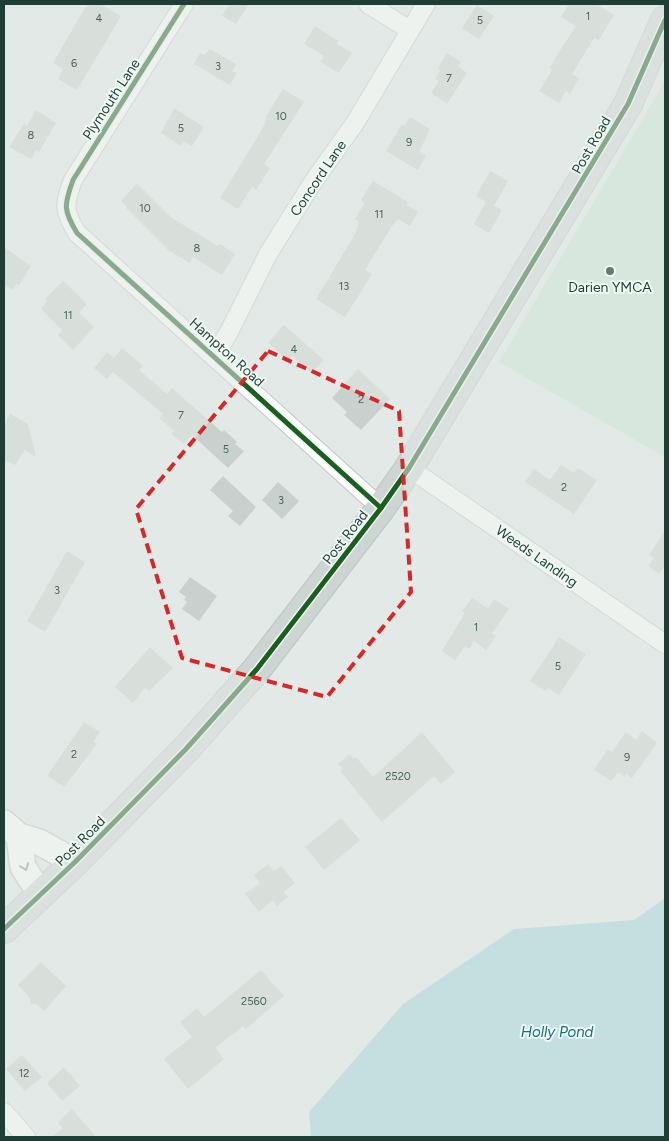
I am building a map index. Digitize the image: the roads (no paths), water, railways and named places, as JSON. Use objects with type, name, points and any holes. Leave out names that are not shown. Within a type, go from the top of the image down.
[{"type":"main road","name":"Post Road","points":[[4,930],[76,862],[188,746],[257,669],[382,508],[409,468],[628,104],[665,20]]},
{"type":"main road","points":[[12,830],[76,862]]},
{"type":"main road","points":[[12,830],[23,866],[40,895]]},
{"type":"street","name":"Plymouth Lane","points":[[65,209],[73,180],[184,4]]},
{"type":"street","points":[[368,4],[410,30]]},
{"type":"street","name":"Concord Lane","points":[[215,355],[229,332],[268,254],[313,182],[356,123],[426,4]]},
{"type":"street","name":"Hampton Road","points":[[65,209],[77,233],[215,355],[382,508]]},
{"type":"street","name":"Weeds Landing","points":[[409,468],[665,644]]},
{"type":"street","points":[[4,1112],[26,1137]]},
{"type":"water","name":"Holly Pond","points":[[665,898],[665,1137],[311,1137],[309,1112],[403,1004],[514,929],[634,920]]},
{"type":"place","name":"Darien YMCA","points":[[610,271]]}]
